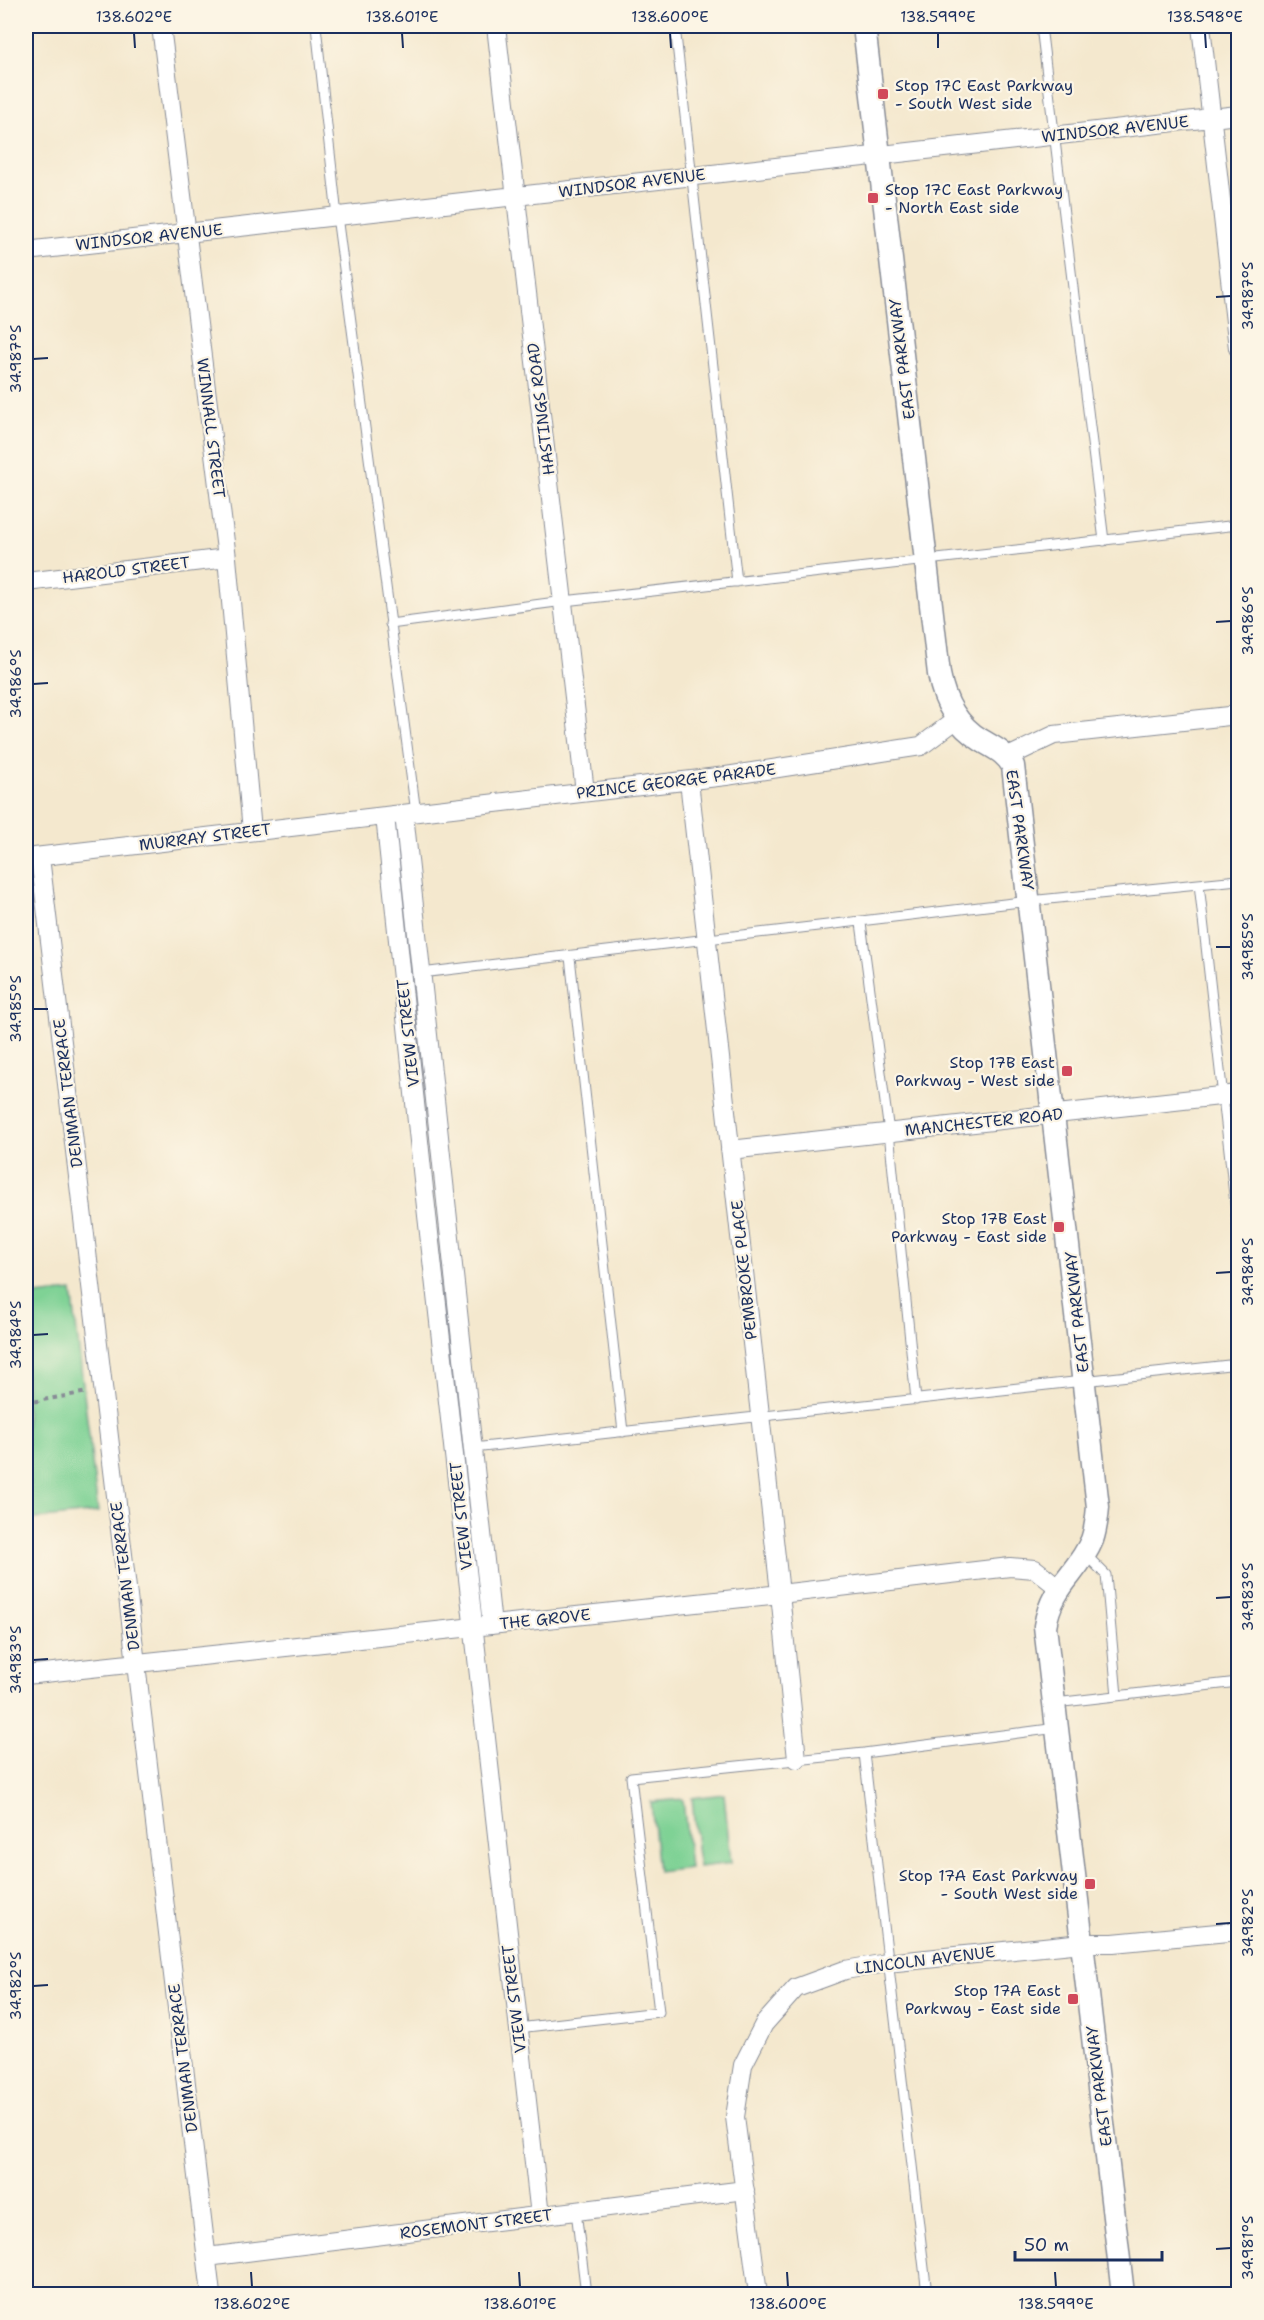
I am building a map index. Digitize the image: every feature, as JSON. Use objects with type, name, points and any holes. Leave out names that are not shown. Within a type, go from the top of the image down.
[{"type":"street","name":"WINNALL STREET","points":[[161,26],[227,558],[252,831]]},
{"type":"street","name":"HASTINGS ROAD","points":[[496,26],[585,792]]},
{"type":"street","name":"EAST PARKWAY","points":[[864,26],[939,674],[948,704],[957,718],[978,738],[999,749],[1013,766],[1054,1114],[1098,1507],[1092,1539],[1085,1554],[1059,1588],[1048,1612],[1046,1626],[1123,2295]]},
{"type":"street","points":[[1201,26],[1239,348]]},
{"type":"street","name":"WINDSOR AVENUE","points":[[26,251],[1239,115]]},
{"type":"street","name":"HAROLD STREET","points":[[26,582],[227,558]]},
{"type":"street","points":[[1008,758],[1054,735],[1239,715]]},
{"type":"street","name":"PRINCE GEORGE PARADE","points":[[385,816],[689,781],[921,746],[957,718]]},
{"type":"street","name":"PEMBROKE PLACE","points":[[689,781],[797,1760]]},
{"type":"street","name":"VIEW STREET","points":[[410,814],[421,973],[492,1625]]},
{"type":"street","name":"MURRAY STREET","points":[[33,858],[385,816]]},
{"type":"street","name":"VIEW STREET","points":[[385,816],[424,1189],[540,2216]]},
{"type":"street","name":"DENMAN TERRACE","points":[[33,858],[103,1390],[211,2295]]},
{"type":"street","name":"MANCHESTER ROAD","points":[[730,1150],[1230,1095]]},
{"type":"street","name":"THE GROVE","points":[[26,1675],[1010,1567],[1035,1569],[1059,1588]]},
{"type":"street","name":"LINCOLN AVENUE","points":[[758,2295],[735,2117],[743,2065],[764,2024],[796,1988],[845,1970],[887,1963],[1082,1943],[1113,1943],[1239,1931]]},
{"type":"street","name":"ROSEMONT STREET","points":[[207,2257],[745,2190]]},
{"type":"lane","points":[[316,26],[337,216],[390,624],[410,814]]},
{"type":"lane","points":[[675,26],[737,582]]},
{"type":"lane","points":[[1041,26],[1104,541]]},
{"type":"lane","points":[[390,624],[564,601],[1239,525]]},
{"type":"lane","points":[[421,973],[861,923],[1029,901],[1239,880]]},
{"type":"lane","points":[[1199,884],[1230,1095],[1239,1230]]},
{"type":"lane","points":[[861,923],[889,1132],[916,1400]]},
{"type":"lane","points":[[570,957],[623,1432]]},
{"type":"lane","points":[[473,1448],[1239,1364]]},
{"type":"lane","points":[[1085,1554],[1106,1575],[1117,1696]]},
{"type":"lane","points":[[1055,1703],[1239,1682]]},
{"type":"lane","points":[[518,2028],[659,2012],[631,1777],[864,1753],[1058,1728]]},
{"type":"lane","points":[[864,1753],[927,2295]]},
{"type":"lane","points":[[576,2211],[586,2295]]},
{"type":"path","points":[[26,1403],[103,1390]]},
{"type":"green space","points":[[72,1291],[98,1512],[26,1520],[26,1296]]},
{"type":"green space","points":[[724,1794],[731,1863],[699,1867],[692,1798]]},
{"type":"green space","points":[[683,1799],[690,1868],[658,1872],[651,1802]]},
{"type":"place","name":"Stop 17C East Parkway - South West side","points":[[883,94]]},
{"type":"place","name":"Stop 17C East Parkway - North East side","points":[[873,198]]},
{"type":"place","name":"Stop 17B East Parkway - West side","points":[[1067,1071]]},
{"type":"place","name":"Stop 17B East Parkway - East side","points":[[1059,1227]]},
{"type":"place","name":"Stop 17A East Parkway - South West side","points":[[1090,1884]]},
{"type":"place","name":"Stop 17A East Parkway - East side","points":[[1073,1999]]}]
